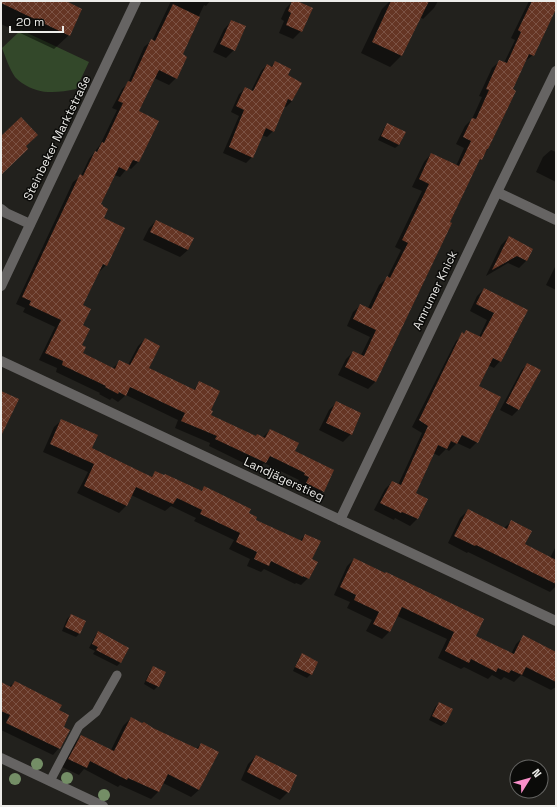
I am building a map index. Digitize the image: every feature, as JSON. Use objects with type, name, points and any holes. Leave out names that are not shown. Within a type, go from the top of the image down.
[{"type":"street","name":"Steinbeker Marktstraße","points":[[1,286],[136,1]]},
{"type":"street","name":"Amrumer Knick","points":[[340,520],[556,71]]},
{"type":"street","points":[[497,192],[556,220]]},
{"type":"street","points":[[1,210],[30,224]]},
{"type":"street","name":"Landjägerstieg","points":[[2,362],[556,621]]},
{"type":"street","points":[[1,758],[103,806]]},
{"type":"lane","points":[[50,781],[79,726],[96,712],[117,675]]},
{"type":"green space","points":[[21,30],[89,62],[76,89],[55,92],[35,90],[28,87],[15,77],[9,67],[2,48]]},
{"type":"building","points":[[1,1],[66,1],[82,9],[70,36],[1,3]]},
{"type":"building","points":[[292,1],[297,1],[313,8],[302,32],[286,25],[291,13],[288,11]]},
{"type":"building","points":[[391,1],[429,1],[402,56],[372,42]]},
{"type":"building","points":[[532,1],[556,1],[556,9],[534,56],[529,54],[513,89],[516,91],[488,149],[482,160],[480,159],[450,222],[452,223],[376,382],[345,367],[353,351],[364,356],[376,330],[353,319],[360,304],[371,309],[387,276],[390,278],[408,243],[402,240],[429,184],[419,179],[431,153],[459,166],[471,141],[463,137],[472,118],[476,119],[489,90],[486,89],[499,60],[507,63],[521,32],[518,30]]},
{"type":"building","points":[[173,4],[200,17],[183,54],[187,57],[177,79],[159,70],[139,111],[159,121],[139,162],[133,160],[127,171],[119,167],[101,204],[108,209],[104,218],[125,228],[107,266],[103,264],[83,305],[91,309],[83,325],[90,329],[82,345],[86,347],[83,353],[115,369],[119,360],[130,365],[145,338],[160,346],[149,368],[195,390],[199,381],[220,391],[211,410],[213,411],[211,415],[256,436],[257,434],[265,438],[270,429],[299,443],[295,451],[334,470],[324,492],[306,483],[309,477],[304,475],[305,473],[270,456],[266,463],[215,439],[217,436],[181,421],[185,413],[130,387],[126,396],[119,392],[118,394],[105,387],[106,386],[62,365],[63,361],[45,353],[61,320],[29,305],[31,301],[22,297],[80,174],[83,176],[95,151],[97,152],[102,142],[104,143],[123,103],[118,101],[128,81],[131,82],[151,39],[155,41]]},
{"type":"building","points":[[231,20],[246,26],[235,51],[220,44]]},
{"type":"building","points":[[275,61],[291,69],[288,75],[302,83],[292,101],[288,99],[274,132],[266,128],[253,158],[229,147],[244,110],[236,106],[245,87],[253,91],[267,64],[272,67]]},
{"type":"building","points":[[21,117],[38,135],[26,146],[28,149],[1,175],[1,136]]},
{"type":"building","points":[[387,123],[406,132],[399,145],[381,136]]},
{"type":"building","points":[[156,220],[194,238],[188,250],[150,232]]},
{"type":"building","points":[[509,236],[533,249],[527,261],[517,256],[492,270]]},
{"type":"building","points":[[484,288],[528,310],[501,362],[493,358],[479,386],[501,397],[478,443],[462,435],[457,444],[451,441],[447,449],[438,445],[416,493],[428,499],[418,519],[380,503],[392,481],[401,485],[428,426],[419,420],[462,332],[464,334],[466,330],[481,337],[494,313],[476,304]]},
{"type":"building","points":[[527,363],[541,370],[519,410],[506,403]]},
{"type":"building","points":[[1,391],[19,399],[1,436]]},
{"type":"building","points":[[336,401],[361,413],[352,435],[326,423]]},
{"type":"building","points":[[61,419],[98,435],[92,448],[152,477],[155,471],[202,491],[204,486],[251,509],[249,513],[257,517],[256,520],[302,541],[305,534],[321,541],[312,559],[318,562],[309,579],[271,561],[269,566],[254,559],[257,552],[236,542],[240,533],[200,514],[202,510],[177,498],[173,504],[136,487],[127,506],[84,486],[94,464],[50,444]]},
{"type":"building","points":[[468,509],[507,529],[511,520],[532,531],[525,544],[556,560],[556,584],[476,545],[475,546],[454,536]]},
{"type":"building","points":[[354,558],[484,619],[476,636],[514,654],[523,635],[556,652],[556,682],[526,667],[522,675],[511,670],[509,673],[498,668],[496,672],[471,659],[469,663],[445,651],[454,632],[402,607],[390,632],[373,624],[379,612],[354,600],[356,595],[340,587]]},
{"type":"building","points":[[71,614],[86,621],[80,634],[65,627]]},
{"type":"building","points":[[98,631],[129,648],[121,663],[96,650],[98,647],[92,644]]},
{"type":"building","points":[[302,653],[318,662],[312,675],[295,667]]},
{"type":"building","points":[[153,666],[166,672],[159,687],[146,681]]},
{"type":"building","points":[[15,681],[62,705],[59,710],[69,715],[64,727],[70,730],[60,749],[6,723],[10,715],[1,711],[1,682],[11,687]]},
{"type":"building","points":[[439,702],[453,709],[446,723],[432,716]]},
{"type":"building","points":[[131,717],[198,749],[201,743],[219,752],[199,790],[168,774],[159,792],[128,778],[127,780],[90,761],[87,768],[68,759],[81,735],[114,751]]},
{"type":"building","points":[[256,755],[297,775],[289,793],[247,772]]}]
